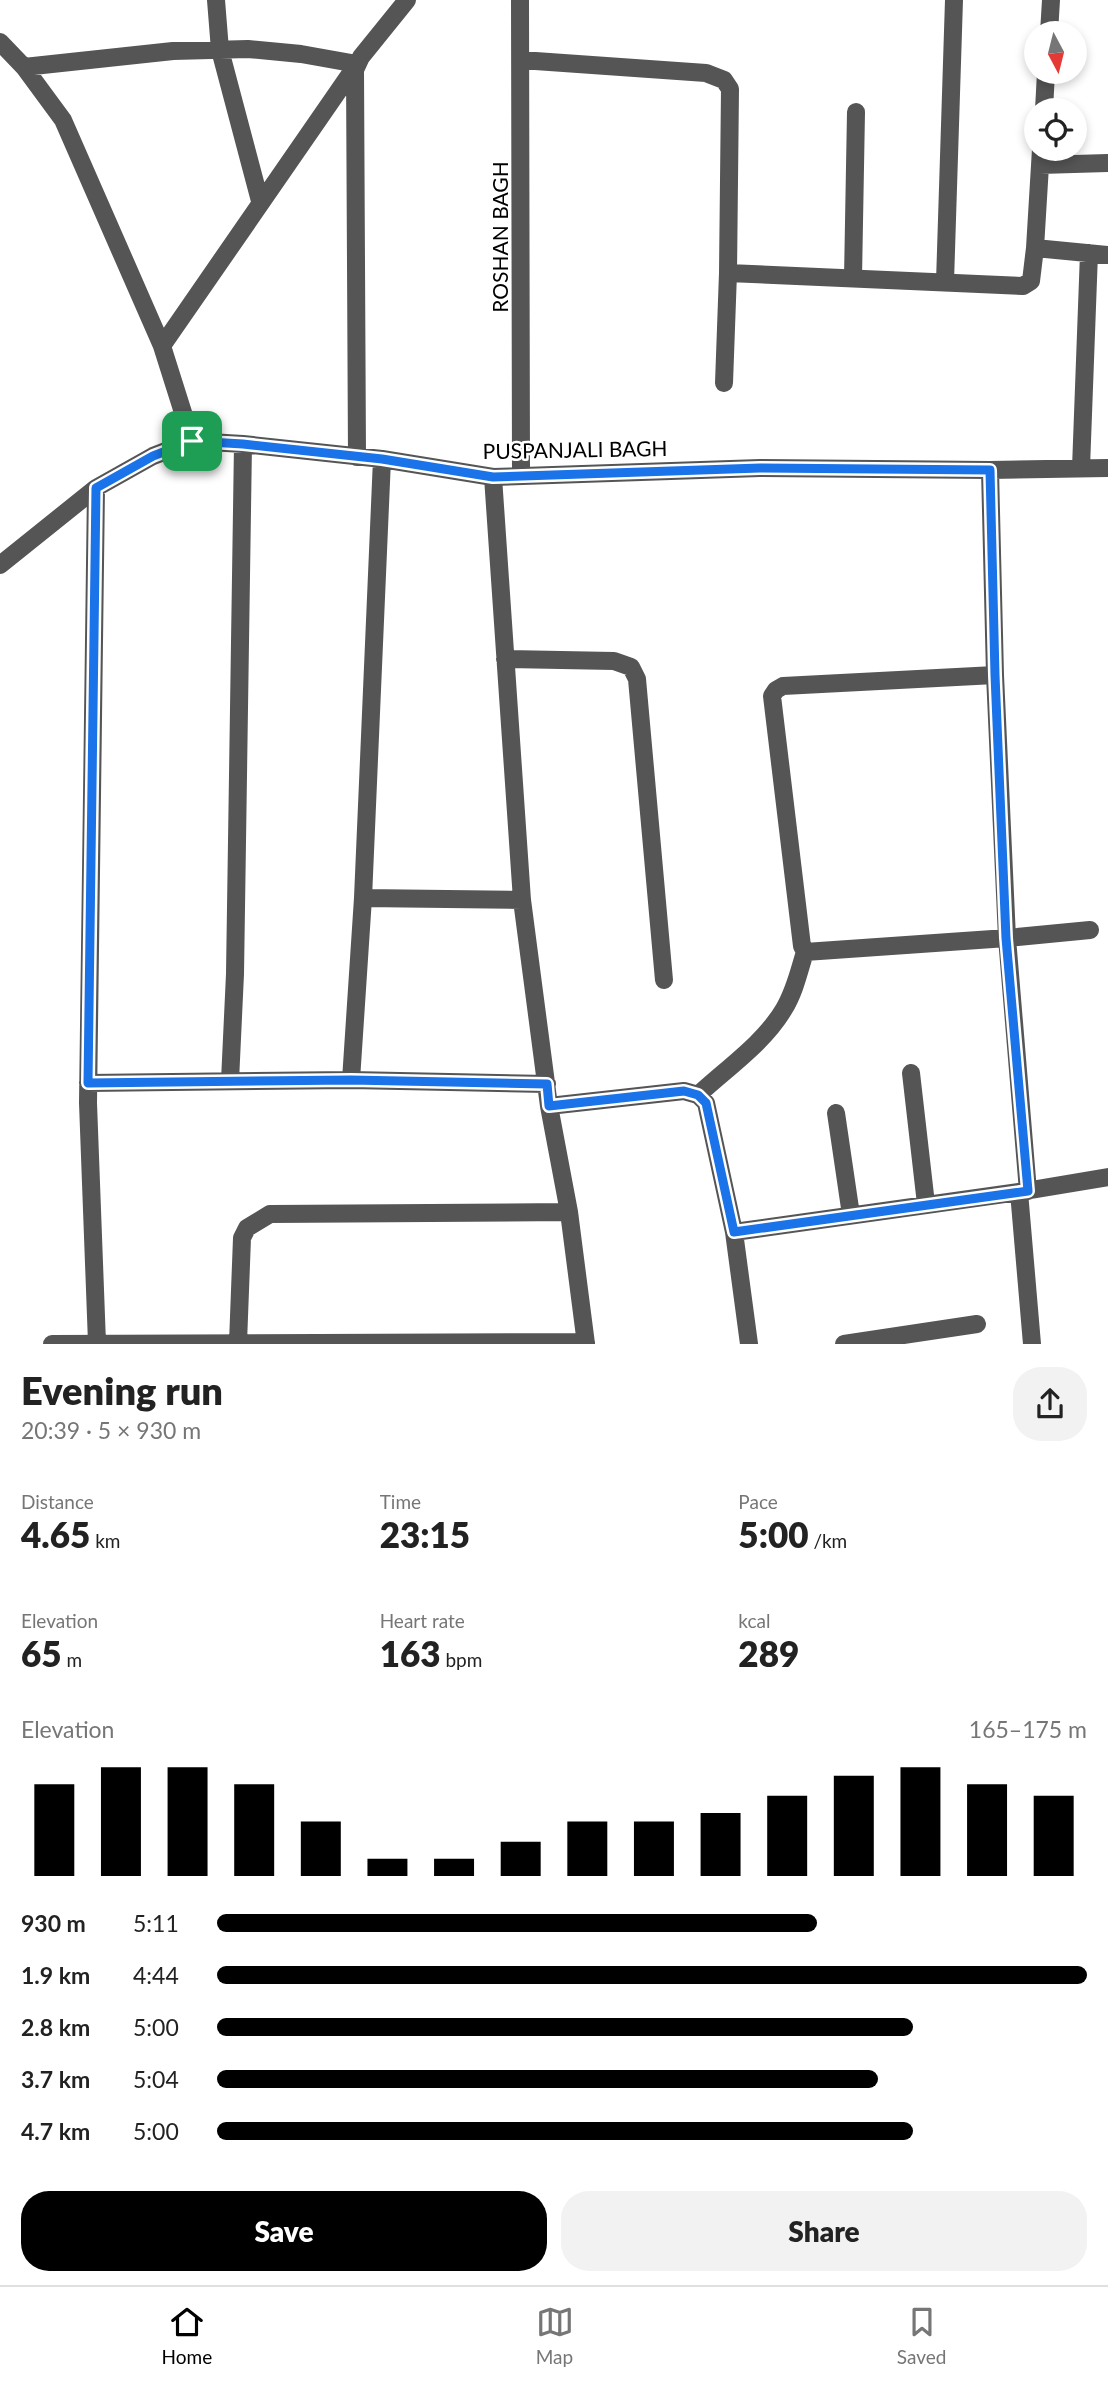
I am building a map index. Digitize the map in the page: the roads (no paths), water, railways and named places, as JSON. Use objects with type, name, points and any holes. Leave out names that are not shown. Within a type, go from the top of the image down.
[{"type":"street","points":[[216,0],[220,50],[260,201]]},
{"type":"street","points":[[162,346],[357,64],[407,0]]},
{"type":"street","name":"ROSHAN BAGH","points":[[520,0],[520,475]]},
{"type":"street","points":[[945,282],[954,0]]},
{"type":"street","points":[[1050,21],[1051,0]]},
{"type":"street","points":[[0,42],[24,68],[63,120],[162,346],[192,441]]},
{"type":"street","points":[[24,68],[173,51],[248,49],[301,54],[357,64]]},
{"type":"street","points":[[521,60],[706,73],[724,80],[730,89],[729,273],[724,383]]},
{"type":"street","points":[[357,64],[357,457]]},
{"type":"street","points":[[853,278],[856,112]]},
{"type":"street","points":[[729,273],[1028,285],[1031,281],[1035,248],[1041,161]]},
{"type":"street","points":[[1086,161],[1108,163]]},
{"type":"street","points":[[1035,248],[1108,255]]},
{"type":"street","points":[[1081,468],[1089,253]]},
{"type":"street","name":"PUSPANJALI BAGH","points":[[0,565],[96,488],[153,456],[192,441],[382,459],[493,477],[760,468],[1108,468]]},
{"type":"street","points":[[230,1080],[235,974],[243,444]]},
{"type":"street","points":[[351,1080],[363,898],[382,459]]},
{"type":"street","points":[[990,470],[1006,938],[1032,1343]]},
{"type":"street","points":[[52,1343],[586,1343],[569,1212],[549,1106],[522,900],[493,477]]},
{"type":"street","points":[[96,488],[88,1083],[97,1343]]},
{"type":"street","points":[[506,659],[614,661],[631,667],[638,679],[664,980]]},
{"type":"street","points":[[698,1095],[767,1031],[784,1009],[795,986],[805,952],[802,946],[772,696],[776,690],[783,687],[995,675]]},
{"type":"street","points":[[363,898],[522,900]]},
{"type":"street","points":[[805,952],[1090,930]]},
{"type":"street","points":[[911,1073],[926,1204]]},
{"type":"street","points":[[88,1083],[351,1080],[547,1084]]},
{"type":"street","points":[[549,1106],[684,1091],[698,1095],[706,1103],[734,1232],[749,1343]]},
{"type":"street","points":[[836,1112],[851,1214]]},
{"type":"street","points":[[734,1232],[1024,1192],[1108,1177]]},
{"type":"street","points":[[238,1343],[242,1238],[247,1228],[270,1214],[569,1212]]},
{"type":"street","points":[[844,1343],[878,1341],[977,1324]]}]
